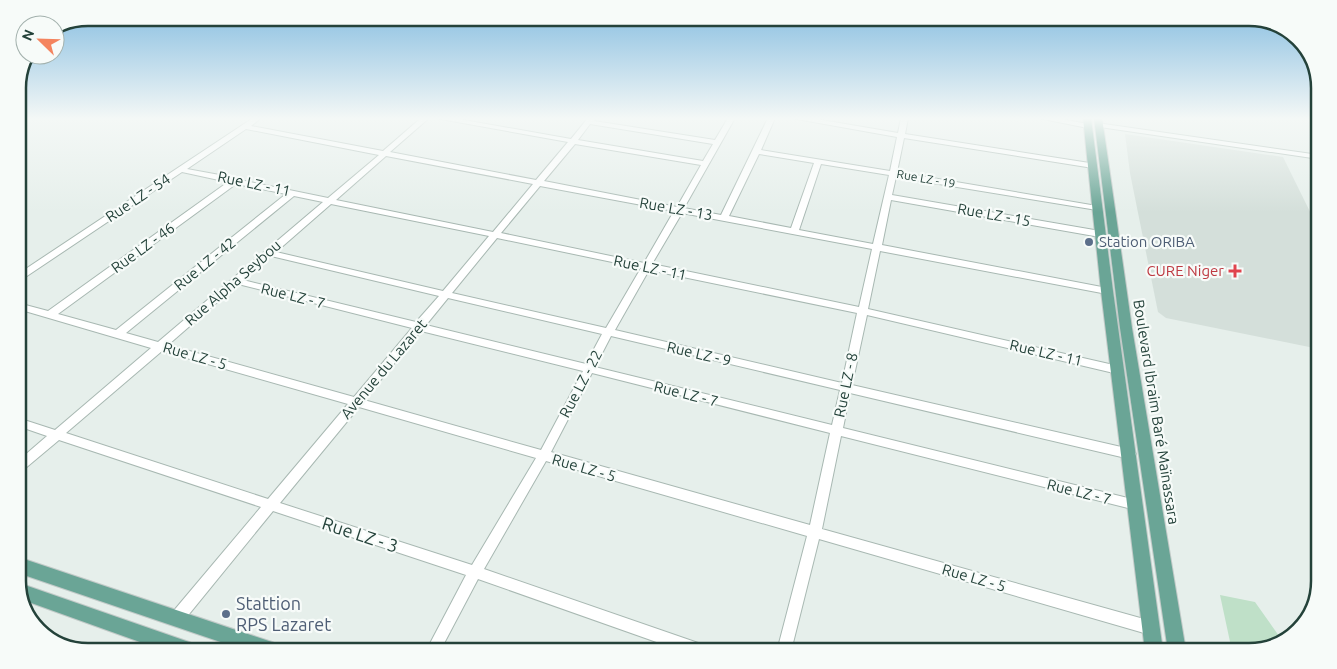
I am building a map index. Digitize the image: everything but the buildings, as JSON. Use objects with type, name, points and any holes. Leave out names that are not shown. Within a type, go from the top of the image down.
[{"type":"main road","name":"Boulevard Ibraim Baré Maïnassara","points":[[1093,149],[1096,208],[1130,454],[1153,643]]},
{"type":"main road","name":"Boulevard Ibraim Baré Maïnassara","points":[[1097,149],[1176,643]]},
{"type":"main road","points":[[26,568],[246,643]]},
{"type":"main road","points":[[27,594],[164,643]]},
{"type":"street","name":"Rue LZ - 54","points":[[26,273],[212,149]]},
{"type":"street","name":"Rue LZ - 13","points":[[365,149],[1107,291]]},
{"type":"street","name":"Rue Alpha Seybou","points":[[26,461],[389,149]]},
{"type":"street","name":"Avenue du Lazaret","points":[[176,619],[567,149]]},
{"type":"street","points":[[617,149],[706,164]]},
{"type":"street","name":"Rue LZ - 22","points":[[438,643],[475,572],[543,456],[608,333],[714,149]]},
{"type":"street","name":"Rue LZ - 8","points":[[786,643],[814,534],[898,149]]},
{"type":"street","points":[[989,149],[1093,166]]},
{"type":"street","points":[[1274,149],[1311,155]]},
{"type":"street","points":[[724,218],[756,151]]},
{"type":"street","name":"Rue LZ - 19","points":[[756,151],[1096,208]]},
{"type":"street","points":[[794,231],[818,161]]},
{"type":"street","name":"Rue LZ - 11","points":[[181,170],[863,312],[1118,370]]},
{"type":"street","name":"Rue LZ - 46","points":[[50,315],[236,180]]},
{"type":"street","name":"Rue LZ - 42","points":[[117,335],[293,192]]},
{"type":"street","name":"Rue LZ - 15","points":[[888,197],[1100,234]]},
{"type":"street","name":"Rue LZ - 9","points":[[269,253],[1130,454]]},
{"type":"street","name":"Rue LZ - 7","points":[[236,281],[418,328],[1136,505]]},
{"type":"street","name":"Rue LZ - 5","points":[[26,308],[814,534],[1151,628]]},
{"type":"street","name":"Rue LZ - 3","points":[[26,425],[475,572],[676,643]]},
{"type":"shaded area","name":"CURE Niger","points":[[1127,149],[1230,149],[1283,157],[1311,214],[1311,347],[1166,318],[1158,312]]},
{"type":"green space","points":[[1220,595],[1255,602],[1278,635],[1265,641],[1230,643]]},
{"type":"place","name":"Station ORIBA","points":[[1089,242]]},
{"type":"place","name":"CURE Niger","points":[[1235,271]]},
{"type":"place","name":"Stattion RPS Lazaret","points":[[226,614]]}]
